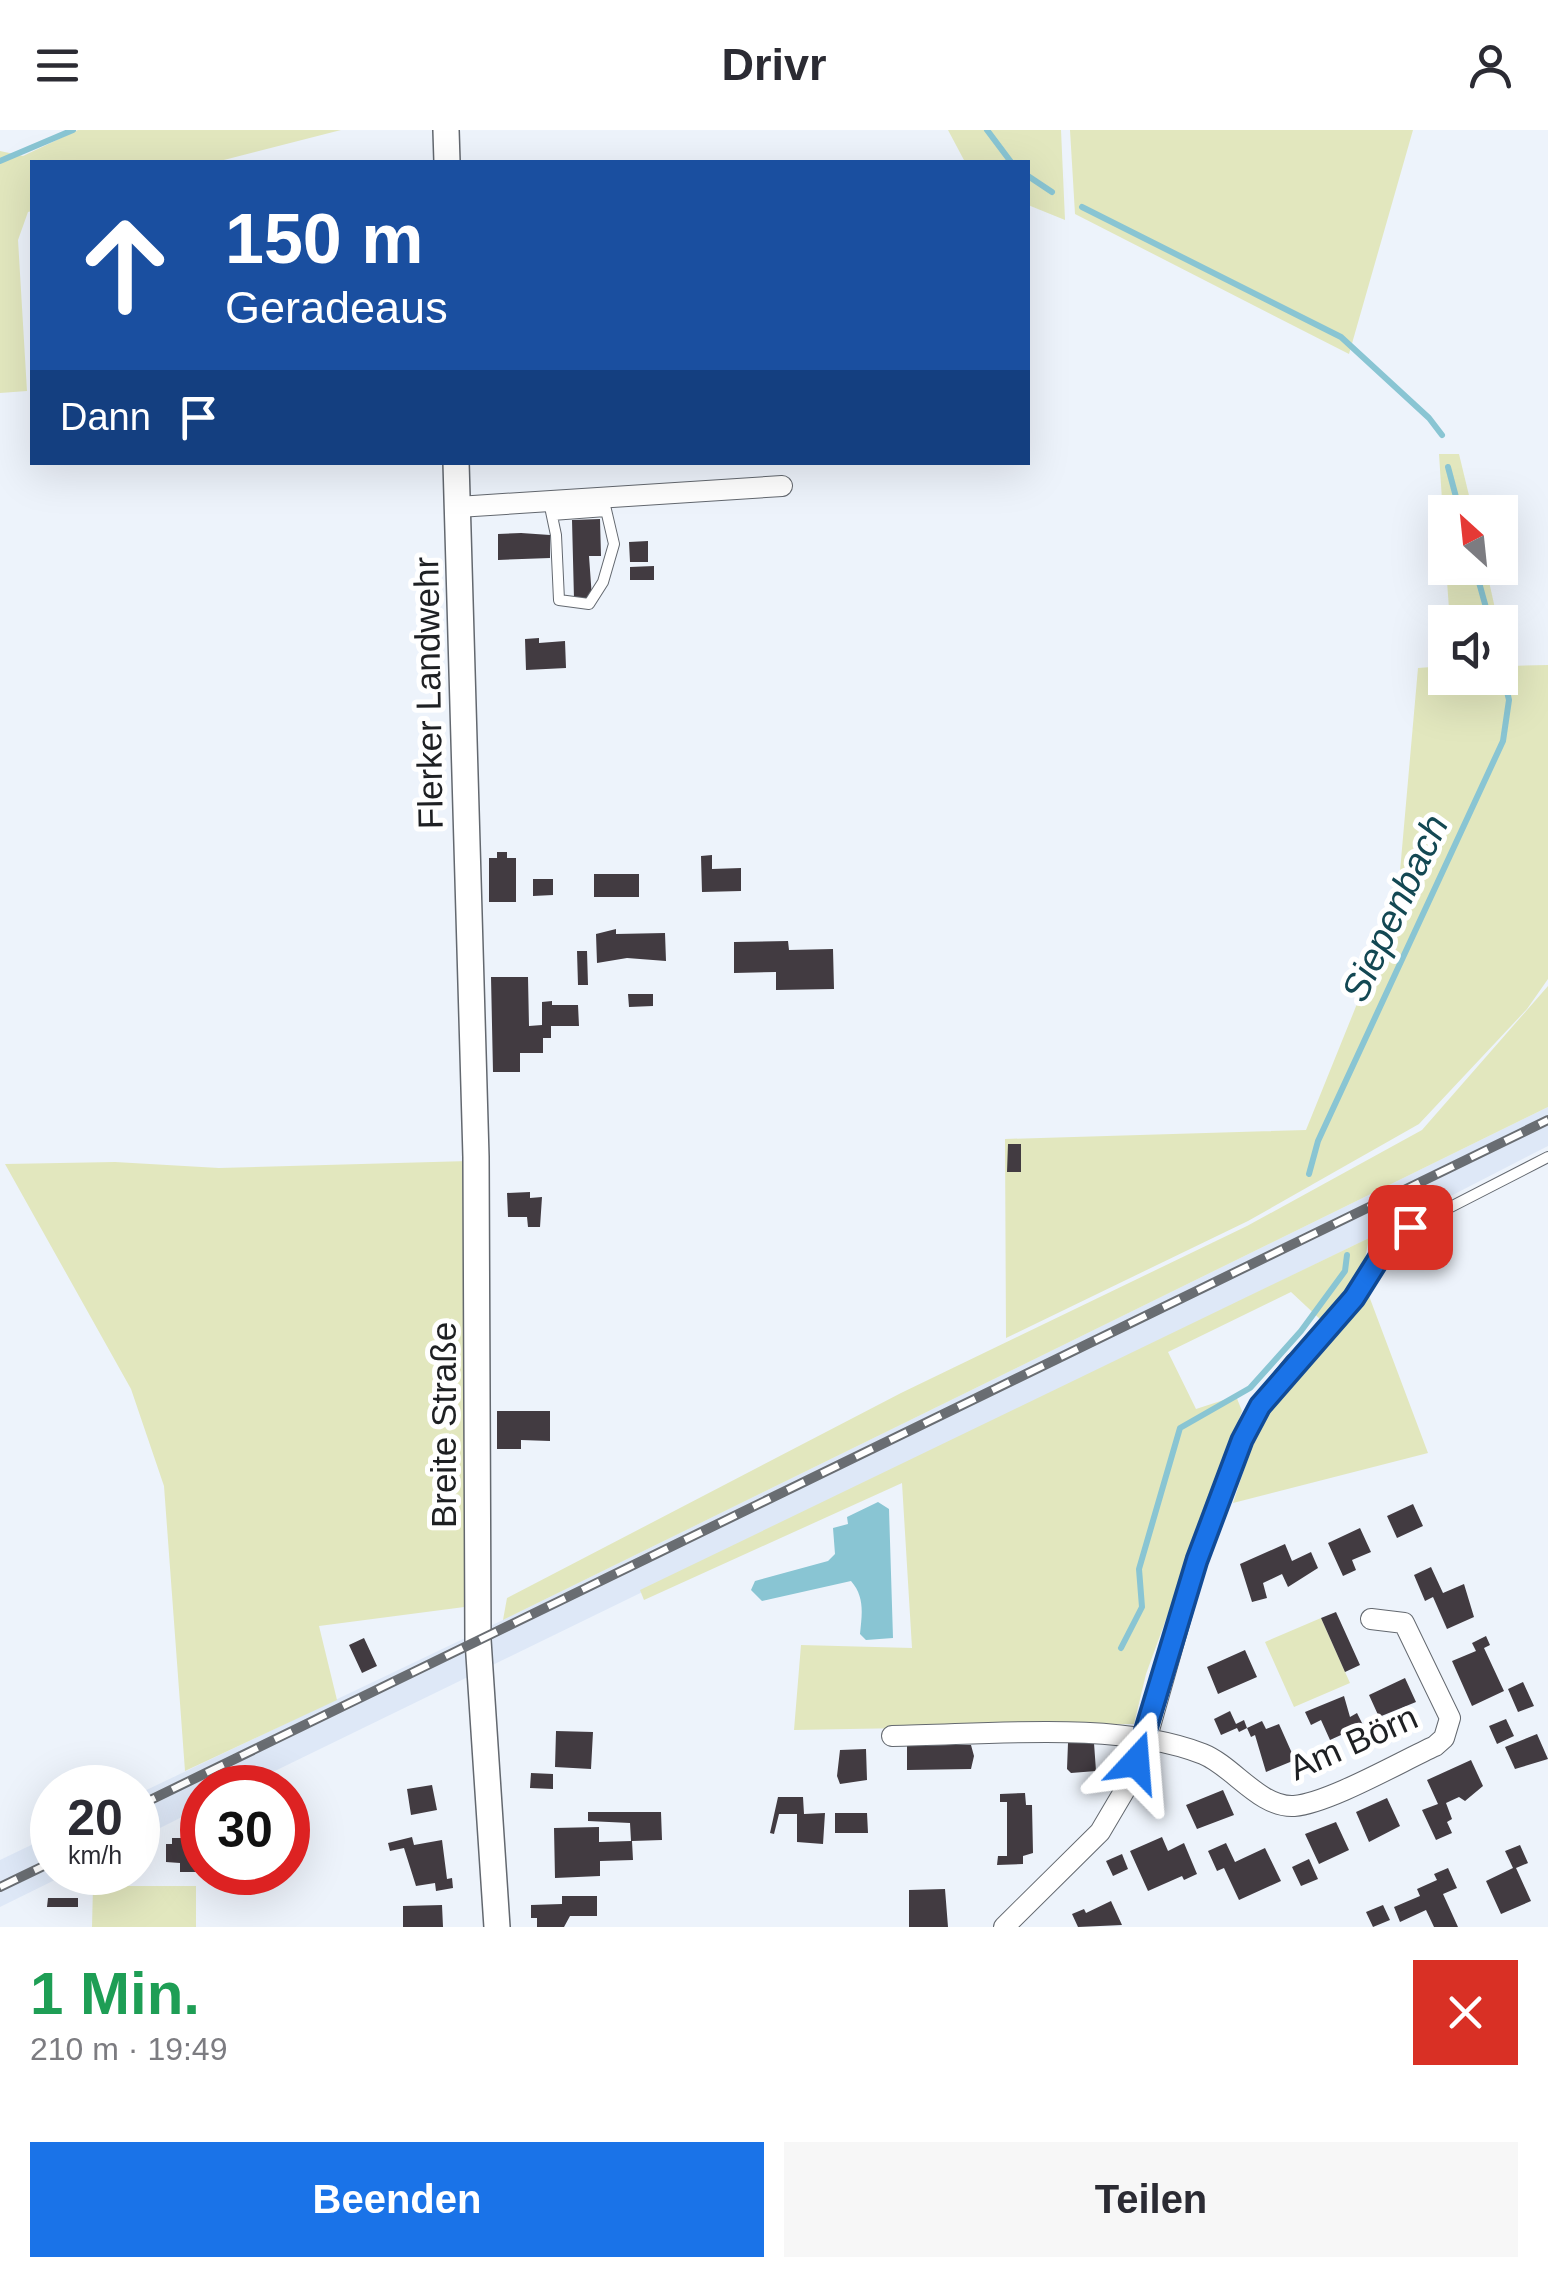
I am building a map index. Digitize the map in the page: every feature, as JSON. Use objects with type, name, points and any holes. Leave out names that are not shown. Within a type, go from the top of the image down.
[{"type":"street","points":[[446,130],[447,160]]},
{"type":"street","name":"Flerker Landwehr","points":[[456,465],[469,921]]},
{"type":"street","points":[[458,507],[550,508],[782,486]]},
{"type":"street","name":"Breite Straße","points":[[469,921],[479,1421],[478,1640],[498,1889],[497,1927]]},
{"type":"street","points":[[1004,1927],[1100,1832],[1126,1788],[1147,1737],[1197,1560],[1242,1440],[1260,1406],[1296,1363]]},
{"type":"street","name":"Am Börn","points":[[892,1736],[1147,1737],[1226,1764],[1260,1793],[1284,1806],[1314,1801],[1444,1738],[1450,1718],[1404,1623],[1371,1619]]},
{"type":"lane","points":[[550,508],[559,600],[589,604],[603,582],[614,544],[604,504]]},
{"type":"lane","points":[[1296,1363],[1354,1298],[1398,1234],[1548,1157]]},
{"type":"shaded area","points":[[1548,1107],[1548,1146],[1369,1238],[287,1765],[199,1765],[503,1620]]},
{"type":"shaded area","points":[[180,1774],[180,1818],[160,1828],[160,1784]]},
{"type":"shaded area","points":[[30,1846],[30,1892],[0,1907],[0,1860]]},
{"type":"green space","points":[[78,130],[341,130],[224,160],[30,160],[30,212],[18,240],[27,391],[0,393],[0,151],[23,156]]},
{"type":"green space","points":[[948,130],[1061,130],[1065,220],[1030,206],[1030,160],[964,160]]},
{"type":"green space","points":[[1070,130],[1413,130],[1349,354],[1075,214]]},
{"type":"green space","points":[[1439,454],[1459,454],[1469,495],[1442,495]]},
{"type":"green space","points":[[1447,585],[1490,585],[1494,605],[1449,605]]},
{"type":"green space","points":[[1548,665],[1548,979],[1527,1009],[1419,1124],[1248,1221],[1006,1338],[1005,1139],[1306,1130],[1397,905],[1418,668],[1428,667],[1428,695],[1518,695],[1518,666]]},
{"type":"green space","points":[[1548,986],[1548,1107],[503,1620],[507,1598],[901,1393],[1247,1226],[1422,1130]]},
{"type":"green space","points":[[469,1161],[472,1606],[319,1626],[337,1700],[198,1765],[185,1765],[164,1486],[131,1389],[5,1164],[115,1162],[219,1168]]},
{"type":"green space","points":[[1369,1238],[1361,1279],[1321,1320],[1291,1292],[1168,1352],[1196,1409],[1236,1396],[1242,1411],[1146,1674],[1134,1724],[794,1730],[801,1645],[912,1648],[902,1483],[644,1600],[640,1590]]},
{"type":"green space","points":[[1366,1288],[1428,1453],[1233,1503],[1260,1421]]},
{"type":"green space","points":[[1321,1618],[1350,1683],[1294,1707],[1265,1642]]},
{"type":"green space","points":[[160,1886],[180,1886],[180,1895],[196,1895],[196,1927],[92,1927],[93,1895],[160,1895]]},
{"type":"water","points":[[878,1502],[889,1509],[893,1638],[866,1640],[860,1634],[861,1600],[851,1581],[762,1601],[751,1590],[755,1581],[828,1561],[835,1554],[833,1528],[848,1524],[847,1517]]},
{"type":"building","points":[[600,519],[601,556],[589,556],[592,598],[574,599],[572,520]]},
{"type":"building","points":[[498,534],[550,535],[550,558],[498,560]]},
{"type":"building","points":[[648,541],[648,562],[630,562],[629,542]]},
{"type":"building","points":[[654,566],[654,580],[630,580],[630,567]]},
{"type":"building","points":[[539,638],[539,643],[565,641],[566,668],[526,670],[525,639]]},
{"type":"building","points":[[497,852],[507,852],[507,858],[516,858],[516,902],[489,902],[489,858],[497,858]]},
{"type":"building","points":[[712,855],[712,869],[741,868],[741,891],[702,892],[701,856]]},
{"type":"building","points":[[594,874],[639,874],[639,897],[594,897]]},
{"type":"building","points":[[533,879],[553,879],[553,895],[533,896]]},
{"type":"building","points":[[616,929],[616,934],[665,933],[666,961],[627,958],[597,963],[596,934]]},
{"type":"building","points":[[788,941],[789,950],[833,949],[834,989],[776,990],[776,972],[734,973],[734,942]]},
{"type":"building","points":[[577,951],[587,951],[588,985],[578,985]]},
{"type":"building","points":[[491,977],[528,977],[529,1026],[542,1025],[542,1002],[552,1001],[552,1005],[578,1005],[579,1026],[551,1026],[551,1038],[543,1038],[543,1053],[520,1053],[520,1072],[493,1072]]},
{"type":"building","points":[[628,994],[653,994],[653,1006],[629,1007]]},
{"type":"building","points":[[1008,1144],[1021,1144],[1021,1172],[1007,1172]]},
{"type":"building","points":[[530,1192],[530,1198],[542,1197],[540,1227],[528,1227],[527,1217],[508,1217],[507,1193]]},
{"type":"building","points":[[497,1411],[550,1411],[550,1441],[521,1440],[521,1449],[497,1449]]},
{"type":"building","points":[[1413,1504],[1423,1526],[1397,1538],[1387,1516]]},
{"type":"building","points":[[1360,1528],[1371,1552],[1352,1560],[1356,1570],[1343,1576],[1328,1543]]},
{"type":"building","points":[[1285,1544],[1292,1561],[1311,1552],[1318,1568],[1288,1587],[1282,1574],[1263,1583],[1267,1598],[1252,1602],[1240,1564]]},
{"type":"building","points":[[1431,1567],[1443,1593],[1464,1584],[1474,1617],[1447,1629],[1433,1597],[1425,1601],[1414,1575]]},
{"type":"building","points":[[1336,1612],[1360,1665],[1345,1672],[1321,1618]]},
{"type":"building","points":[[1486,1636],[1490,1645],[1484,1648],[1504,1691],[1472,1706],[1452,1661],[1476,1651],[1472,1643]]},
{"type":"building","points":[[364,1638],[377,1666],[362,1673],[349,1645]]},
{"type":"building","points":[[1245,1650],[1257,1677],[1218,1694],[1207,1667]]},
{"type":"building","points":[[1405,1678],[1416,1702],[1379,1717],[1369,1695]]},
{"type":"building","points":[[1523,1682],[1534,1706],[1518,1712],[1508,1689]]},
{"type":"building","points":[[1344,1696],[1350,1717],[1357,1713],[1363,1725],[1330,1740],[1321,1720],[1311,1725],[1305,1712]]},
{"type":"building","points":[[1230,1711],[1236,1724],[1244,1720],[1247,1728],[1221,1735],[1214,1719]]},
{"type":"building","points":[[1506,1719],[1514,1736],[1497,1744],[1489,1726]]},
{"type":"building","points":[[1262,1721],[1266,1729],[1279,1724],[1295,1760],[1266,1772],[1255,1735],[1251,1737],[1247,1728]]},
{"type":"building","points":[[556,1731],[593,1732],[591,1769],[555,1767]]},
{"type":"building","points":[[1537,1734],[1548,1759],[1515,1769],[1505,1747]]},
{"type":"building","points":[[1068,1743],[1094,1743],[1096,1771],[1071,1773],[1067,1769]]},
{"type":"building","points":[[971,1745],[971,1769],[907,1770],[907,1746]]},
{"type":"building","points":[[866,1749],[867,1780],[840,1784],[840,1750]]},
{"type":"building","points":[[1471,1760],[1483,1786],[1465,1801],[1459,1797],[1446,1803],[1452,1833],[1436,1840],[1422,1810],[1438,1804],[1427,1780]]},
{"type":"building","points":[[531,1773],[553,1774],[553,1789],[530,1788]]},
{"type":"building","points":[[432,1785],[437,1810],[411,1815],[407,1789]]},
{"type":"building","points":[[1223,1790],[1234,1815],[1197,1829],[1186,1805]]},
{"type":"building","points":[[1025,1793],[1026,1805],[1032,1805],[1033,1853],[1023,1856],[1023,1864],[997,1865],[998,1856],[1007,1856],[1007,1802],[1000,1802],[1000,1794]]},
{"type":"building","points":[[778,1797],[803,1797],[804,1814],[825,1813],[823,1844],[797,1842],[797,1814],[779,1814],[774,1834],[770,1833]]},
{"type":"building","points":[[1387,1798],[1400,1826],[1369,1842],[1356,1812]]},
{"type":"building","points":[[588,1812],[661,1812],[662,1840],[632,1841],[633,1860],[600,1861],[600,1876],[555,1878],[554,1828],[599,1827],[599,1842],[631,1841],[630,1823],[588,1821]]},
{"type":"building","points":[[835,1813],[867,1813],[868,1833],[835,1833]]},
{"type":"building","points":[[1336,1822],[1349,1850],[1319,1864],[1305,1834]]},
{"type":"building","points":[[412,1837],[414,1845],[442,1840],[447,1879],[452,1878],[453,1888],[436,1891],[435,1883],[416,1886],[404,1848],[390,1851],[388,1843]]},
{"type":"building","points":[[1162,1837],[1168,1851],[1184,1843],[1197,1874],[1184,1880],[1182,1876],[1148,1891],[1130,1851]]},
{"type":"building","points":[[172,1838],[180,1838],[180,1863],[166,1862],[166,1844],[172,1844]]},
{"type":"building","points":[[1226,1843],[1235,1862],[1265,1848],[1281,1881],[1239,1900],[1224,1868],[1217,1871],[1208,1851]]},
{"type":"building","points":[[1520,1845],[1528,1863],[1516,1868],[1531,1901],[1501,1914],[1486,1881],[1513,1868],[1505,1851]]},
{"type":"building","points":[[1122,1854],[1128,1869],[1113,1876],[1106,1861]]},
{"type":"building","points":[[1309,1859],[1318,1879],[1301,1886],[1292,1867]]},
{"type":"building","points":[[1448,1868],[1457,1888],[1443,1894],[1458,1927],[1434,1927],[1426,1910],[1400,1922],[1394,1907],[1420,1896],[1417,1889],[1437,1880],[1434,1874]]},
{"type":"building","points":[[945,1889],[948,1927],[909,1927],[909,1890]]},
{"type":"building","points":[[562,1896],[597,1896],[597,1916],[570,1916],[564,1927],[537,1927],[537,1918],[531,1918],[531,1905],[562,1904]]},
{"type":"building","points":[[48,1898],[78,1898],[78,1907],[47,1907]]},
{"type":"building","points":[[1111,1901],[1122,1925],[1078,1927],[1072,1914],[1084,1909],[1086,1913]]},
{"type":"building","points":[[442,1905],[443,1927],[403,1927],[403,1906]]},
{"type":"building","points":[[1383,1905],[1390,1920],[1373,1927],[1366,1912]]},
{"type":"waterway","points":[[0,161],[73,130]]},
{"type":"waterway","name":"Siepenbach","points":[[987,130],[1010,160]]},
{"type":"waterway","name":"Siepenbach","points":[[1030,177],[1052,192]]},
{"type":"waterway","name":"Siepenbach","points":[[1082,207],[1341,337],[1429,418],[1442,435]]},
{"type":"waterway","name":"Siepenbach","points":[[1448,467],[1455,495]]},
{"type":"waterway","name":"Siepenbach","points":[[1480,585],[1485,605]]},
{"type":"waterway","name":"Siepenbach","points":[[1309,1174],[1318,1141],[1503,741],[1508,695]]},
{"type":"waterway","points":[[1121,1648],[1142,1607],[1139,1569],[1180,1428],[1250,1388],[1301,1331],[1345,1271],[1347,1255]]},
{"type":"railway","points":[[160,1795],[1548,1120]]},
{"type":"railway","points":[[0,1887],[30,1873]]},
{"type":"route","points":[[1136,1762],[1147,1737],[1197,1560],[1242,1440],[1260,1406],[1367,1282],[1388,1244],[1410,1227]]}]
